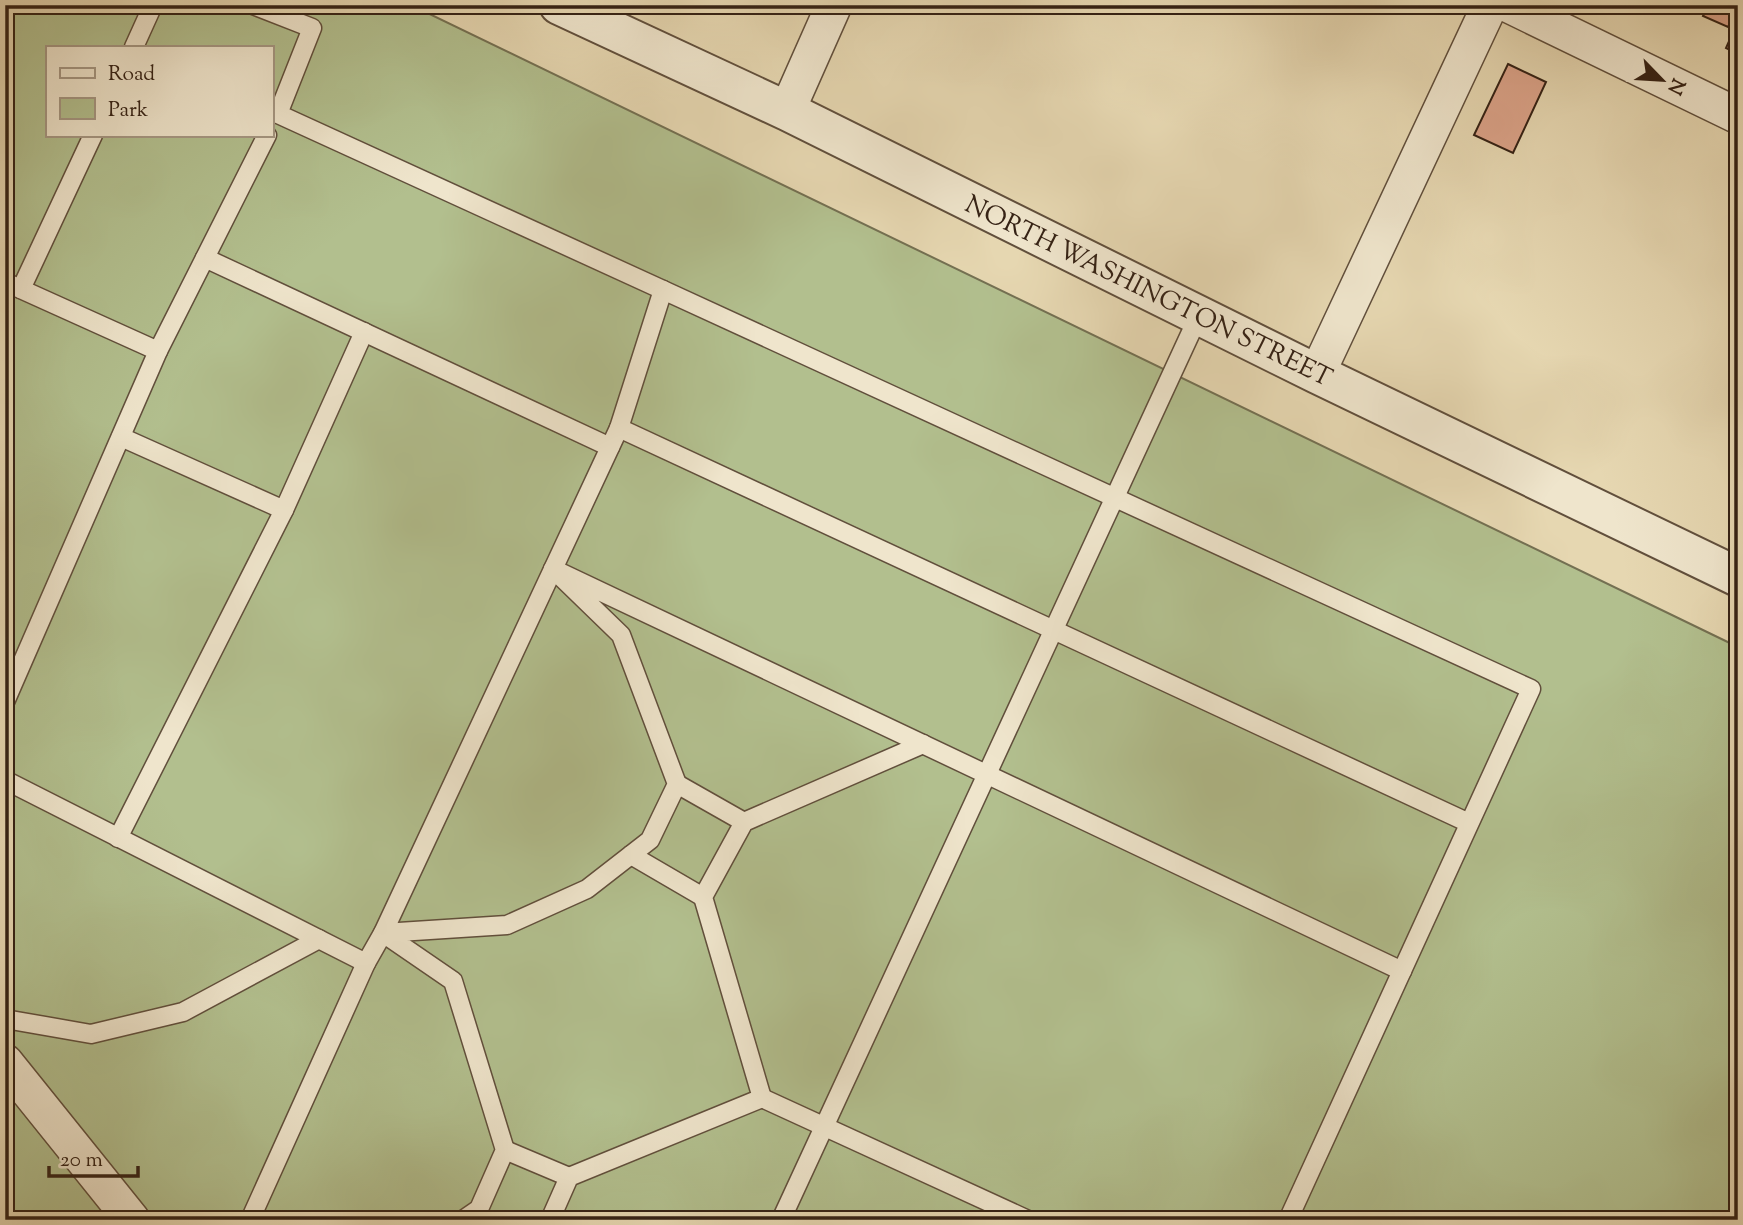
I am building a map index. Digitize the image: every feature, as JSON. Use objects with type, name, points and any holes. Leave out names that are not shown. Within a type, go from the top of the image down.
[{"type":"street","name":"NORTH WASHINGTON STREET","points":[[559,5],[787,111],[1317,374],[1738,576]]},
{"type":"street","points":[[787,111],[834,5]]},
{"type":"street","points":[[1317,374],[1490,5]]},
{"type":"street","points":[[1508,5],[1738,116]]},
{"type":"street","points":[[5,1062],[132,1220]]},
{"type":"lane","points":[[134,46],[153,5]]},
{"type":"lane","points":[[253,5],[312,28],[275,120],[663,290],[1531,689],[1288,1220]]},
{"type":"lane","points":[[92,136],[13,286],[158,351]]},
{"type":"lane","points":[[5,702],[158,351],[266,136]]},
{"type":"lane","points":[[205,258],[610,447]]},
{"type":"lane","points":[[250,1220],[366,963],[383,933],[619,428],[663,290]]},
{"type":"lane","points":[[781,1220],[1199,315]]},
{"type":"lane","points":[[118,838],[284,510],[364,332]]},
{"type":"lane","points":[[619,428],[1469,823]]},
{"type":"lane","points":[[121,437],[284,510]]},
{"type":"lane","points":[[552,569],[1402,971]]},
{"type":"lane","points":[[552,569],[621,635],[677,784],[744,822]]},
{"type":"lane","points":[[703,897],[744,822],[923,744]]},
{"type":"lane","points":[[5,780],[366,963]]},
{"type":"lane","points":[[383,933],[507,925],[587,889],[650,840],[677,784]]},
{"type":"lane","points":[[631,855],[703,897],[762,1098]]},
{"type":"lane","points":[[383,933],[453,981],[505,1150],[479,1209],[465,1220]]},
{"type":"lane","points":[[5,1019],[91,1034],[183,1012],[318,939]]},
{"type":"lane","points":[[550,1220],[569,1177],[762,1098],[1028,1220]]},
{"type":"lane","points":[[505,1150],[569,1177]]},
{"type":"green space","points":[[5,5],[411,5],[1738,647],[1738,1220],[5,1220]]},
{"type":"building","points":[[1708,5],[1738,5],[1738,8],[1728,27],[1703,16]]},
{"type":"building","points":[[1738,21],[1738,54],[1726,48]]},
{"type":"building","points":[[1508,64],[1546,82],[1513,153],[1474,135]]}]
